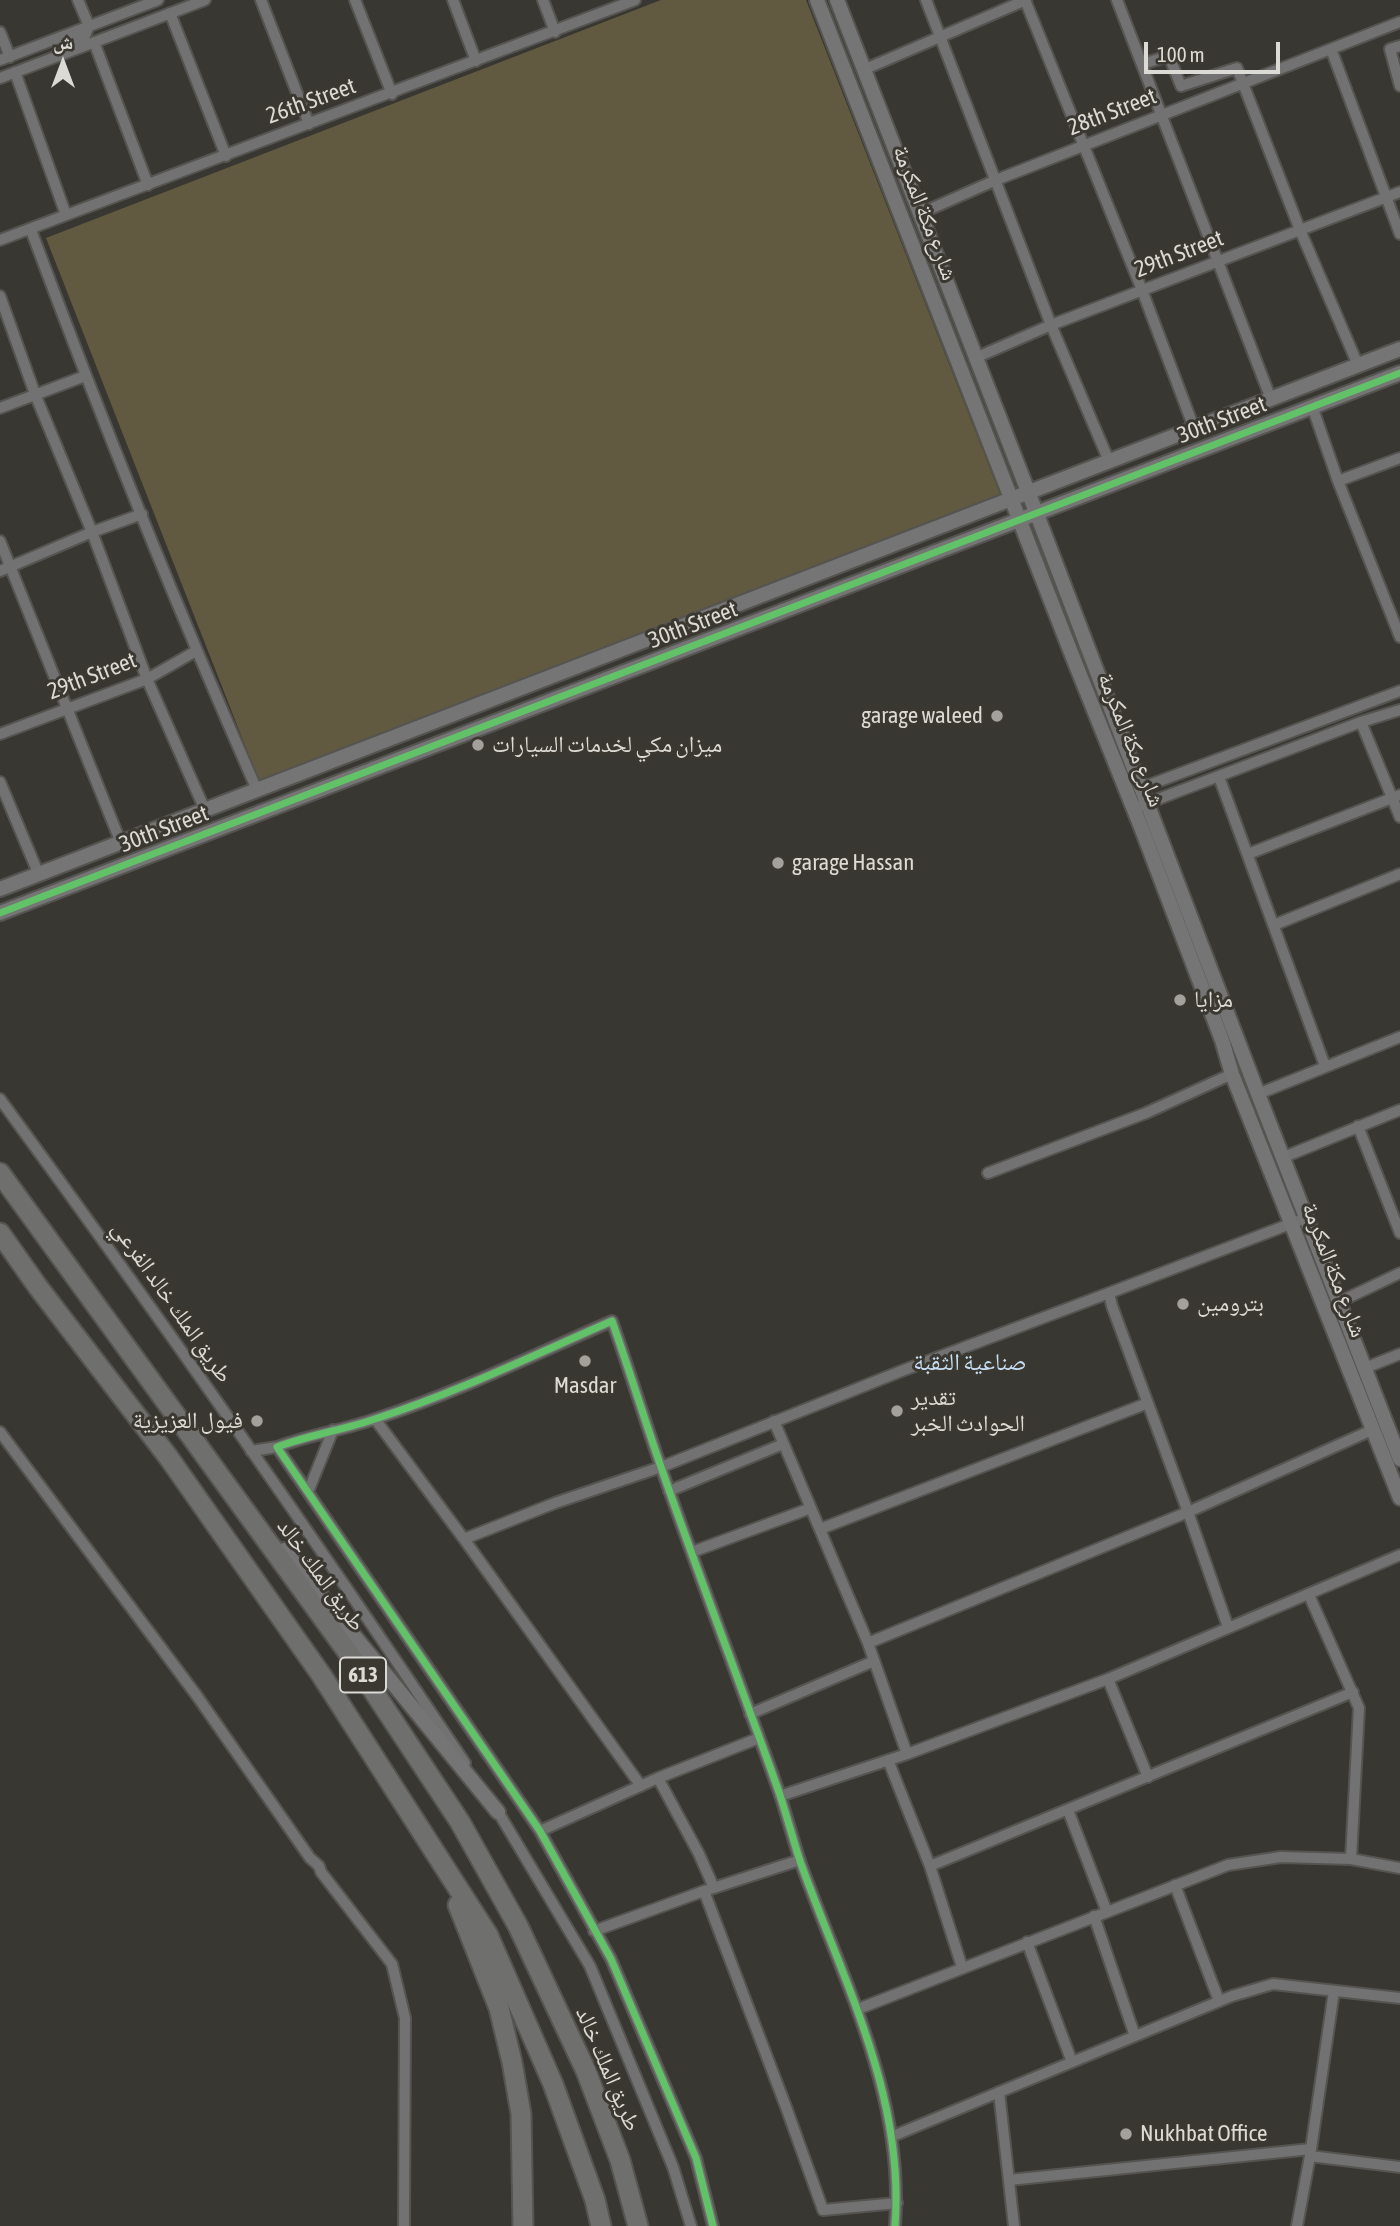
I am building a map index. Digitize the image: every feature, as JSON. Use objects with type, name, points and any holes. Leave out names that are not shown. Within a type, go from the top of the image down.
[{"type":"highway","name":"طريق الملك خالد","points":[[0,1173],[349,1654],[460,1822],[518,1926],[586,2071],[620,2160],[638,2226]]},
{"type":"highway","name":"613","points":[[0,1233],[169,1458],[322,1676],[488,1935],[553,2084],[601,2226]]},
{"type":"highway","points":[[430,1843],[499,2008],[521,2114],[523,2226]]},
{"type":"highway","points":[[517,2226],[521,2169]]},
{"type":"main road","name":"شارع مكة المكرمة","points":[[817,0],[1018,519],[1141,806],[1284,1157],[1367,1373],[1395,1432],[1400,1459]]},
{"type":"main road","name":"شارع مكة المكرمة","points":[[836,0],[1141,788],[1141,806],[1233,1074],[1400,1498]]},
{"type":"main road","name":"30th Street","points":[[0,890],[1400,349]]},
{"type":"main road","name":"30th Street","points":[[0,913],[1400,373]]},
{"type":"main road","points":[[1348,1367],[1362,1379],[1367,1373]]},
{"type":"main road","points":[[199,1449],[333,1608],[498,1812]]},
{"type":"street","points":[[78,0],[89,26]]},
{"type":"street","points":[[0,32],[5,59],[158,0]]},
{"type":"street","points":[[0,78],[205,0]]},
{"type":"street","points":[[261,0],[309,124]]},
{"type":"street","points":[[355,0],[392,94]]},
{"type":"street","points":[[453,0],[477,61]]},
{"type":"street","points":[[543,0],[555,32]]},
{"type":"street","name":"26th Street","points":[[0,240],[635,0]]},
{"type":"street","points":[[926,0],[1051,325],[1109,461]]},
{"type":"street","points":[[863,70],[1025,0],[1142,290],[1194,428]]},
{"type":"street","points":[[1117,0],[1271,399]]},
{"type":"street","points":[[170,13],[226,156]]},
{"type":"street","name":"28th Street","points":[[919,214],[996,180],[1400,22]]},
{"type":"street","points":[[94,42],[148,185]]},
{"type":"street","points":[[1400,46],[1390,49],[1400,86]]},
{"type":"street","points":[[1331,49],[1400,234]]},
{"type":"street","points":[[1142,64],[1169,56],[1181,86],[1237,68],[1300,230],[1358,365]]},
{"type":"street","points":[[15,72],[66,215]]},
{"type":"street","name":"29th Street","points":[[975,358],[1051,325],[1400,192]]},
{"type":"street","points":[[32,229],[85,376],[196,651],[257,790]]},
{"type":"street","points":[[0,296],[35,394],[92,532],[147,679],[205,810]]},
{"type":"street","points":[[0,408],[85,376]]},
{"type":"street","points":[[1312,407],[1338,481],[1400,637]]},
{"type":"street","points":[[1338,481],[1400,458]]},
{"type":"street","points":[[5,569],[142,514]]},
{"type":"street","points":[[0,541],[5,569],[121,842]]},
{"type":"street","name":"29th Street","points":[[0,734],[147,679],[196,651]]},
{"type":"street","points":[[1141,788],[1400,691]]},
{"type":"street","points":[[1141,806],[1361,722],[1400,710]]},
{"type":"street","points":[[1361,722],[1396,797],[1400,817]]},
{"type":"street","points":[[1219,778],[1325,1066]]},
{"type":"street","points":[[0,782],[39,875]]},
{"type":"street","points":[[1248,854],[1396,797]]},
{"type":"street","points":[[1274,925],[1400,874]]},
{"type":"street","points":[[1258,1094],[1400,1037]]},
{"type":"street","points":[[988,1173],[1146,1113],[1233,1074]]},
{"type":"street","name":"طريق الملك خالد الفرعي","points":[[0,1099],[148,1303],[355,1599],[498,1812],[590,1966],[673,2167],[691,2226]]},
{"type":"street","points":[[1284,1157],[1400,1110]]},
{"type":"street","points":[[1358,1126],[1400,1233]]},
{"type":"street","points":[[464,1539],[1307,1217]]},
{"type":"street","points":[[1339,1302],[1400,1273]]},
{"type":"street","points":[[1109,1293],[1228,1627]]},
{"type":"street","points":[[251,1451],[277,1447],[374,1419],[477,1379],[612,1321],[660,1466],[780,1796],[800,1860],[858,2009],[890,2116],[897,2203],[895,2226]]},
{"type":"street","points":[[1367,1373],[1400,1354]]},
{"type":"street","points":[[820,1529],[1148,1403]]},
{"type":"street","points":[[374,1419],[642,1786]]},
{"type":"street","points":[[774,1421],[868,1643],[907,1754]]},
{"type":"street","points":[[308,1492],[333,1430]]},
{"type":"street","points":[[868,1643],[1188,1512],[1372,1430]]},
{"type":"street","points":[[0,1432],[197,1696],[310,1858],[319,1866],[332,1887],[392,1964],[405,2018],[404,2226]]},
{"type":"street","points":[[670,1492],[783,1444]]},
{"type":"street","points":[[277,1447],[540,1831],[611,1959],[696,2158],[713,2226]]},
{"type":"street","points":[[692,1552],[811,1508]]},
{"type":"street","points":[[780,1796],[907,1754],[1108,1679],[1400,1555]]},
{"type":"street","points":[[1310,1595],[1359,1708],[1351,1859]]},
{"type":"street","points":[[750,1714],[874,1661]]},
{"type":"street","points":[[1108,1679],[1147,1777]]},
{"type":"street","points":[[930,1866],[1353,1692]]},
{"type":"street","points":[[540,1831],[658,1778],[759,1738]]},
{"type":"street","points":[[888,1760],[930,1866],[962,1967]]},
{"type":"street","points":[[658,1778],[699,1854],[823,2210],[897,2203]]},
{"type":"street","points":[[1068,1810],[1107,1912]]},
{"type":"street","points":[[858,2009],[1228,1865],[1281,1857],[1351,1859],[1400,1868]]},
{"type":"street","points":[[594,1931],[709,1889],[800,1860]]},
{"type":"street","points":[[1175,1885],[1219,2001]]},
{"type":"street","points":[[1094,1916],[1135,2036]]},
{"type":"street","points":[[1027,1942],[1072,2062]]},
{"type":"street","points":[[893,2136],[1219,2001],[1273,1984],[1400,1998]]},
{"type":"street","points":[[1297,2226],[1311,2152],[1334,1991]]},
{"type":"street","points":[[999,2092],[1014,2226]]},
{"type":"street","points":[[1009,2180],[1311,2152],[1400,2167]]},
{"type":"shaded area","points":[[661,0],[806,0],[1000,494],[259,781],[46,238]]},
{"type":"cycle path","points":[[0,913],[1400,373]]},
{"type":"cycle path","points":[[713,2226],[696,2158],[611,1959],[540,1831],[277,1447],[363,1423],[435,1398],[612,1321],[675,1508],[780,1795],[800,1861],[867,2039],[881,2085],[890,2131],[896,2178],[895,2226]]},
{"type":"place","name":"garage waleed","points":[[997,716]]},
{"type":"place","name":"ميزان مكي لخدمات السيارات","points":[[478,745]]},
{"type":"place","name":"garage Hassan","points":[[778,863]]},
{"type":"place","name":"مزايا","points":[[1180,1000]]},
{"type":"place","name":"بترومين","points":[[1183,1304]]},
{"type":"place","name":"Masdar","points":[[585,1361]]},
{"type":"place","name":"تقدير الحوادث الخبر","points":[[897,1411]]},
{"type":"place","name":"فيول العزيزية","points":[[257,1421]]},
{"type":"place","name":"Nukhbat Office","points":[[1126,2134]]},
{"type":"district","name":"صناعية الثقبة","points":[[970,1362]]}]
